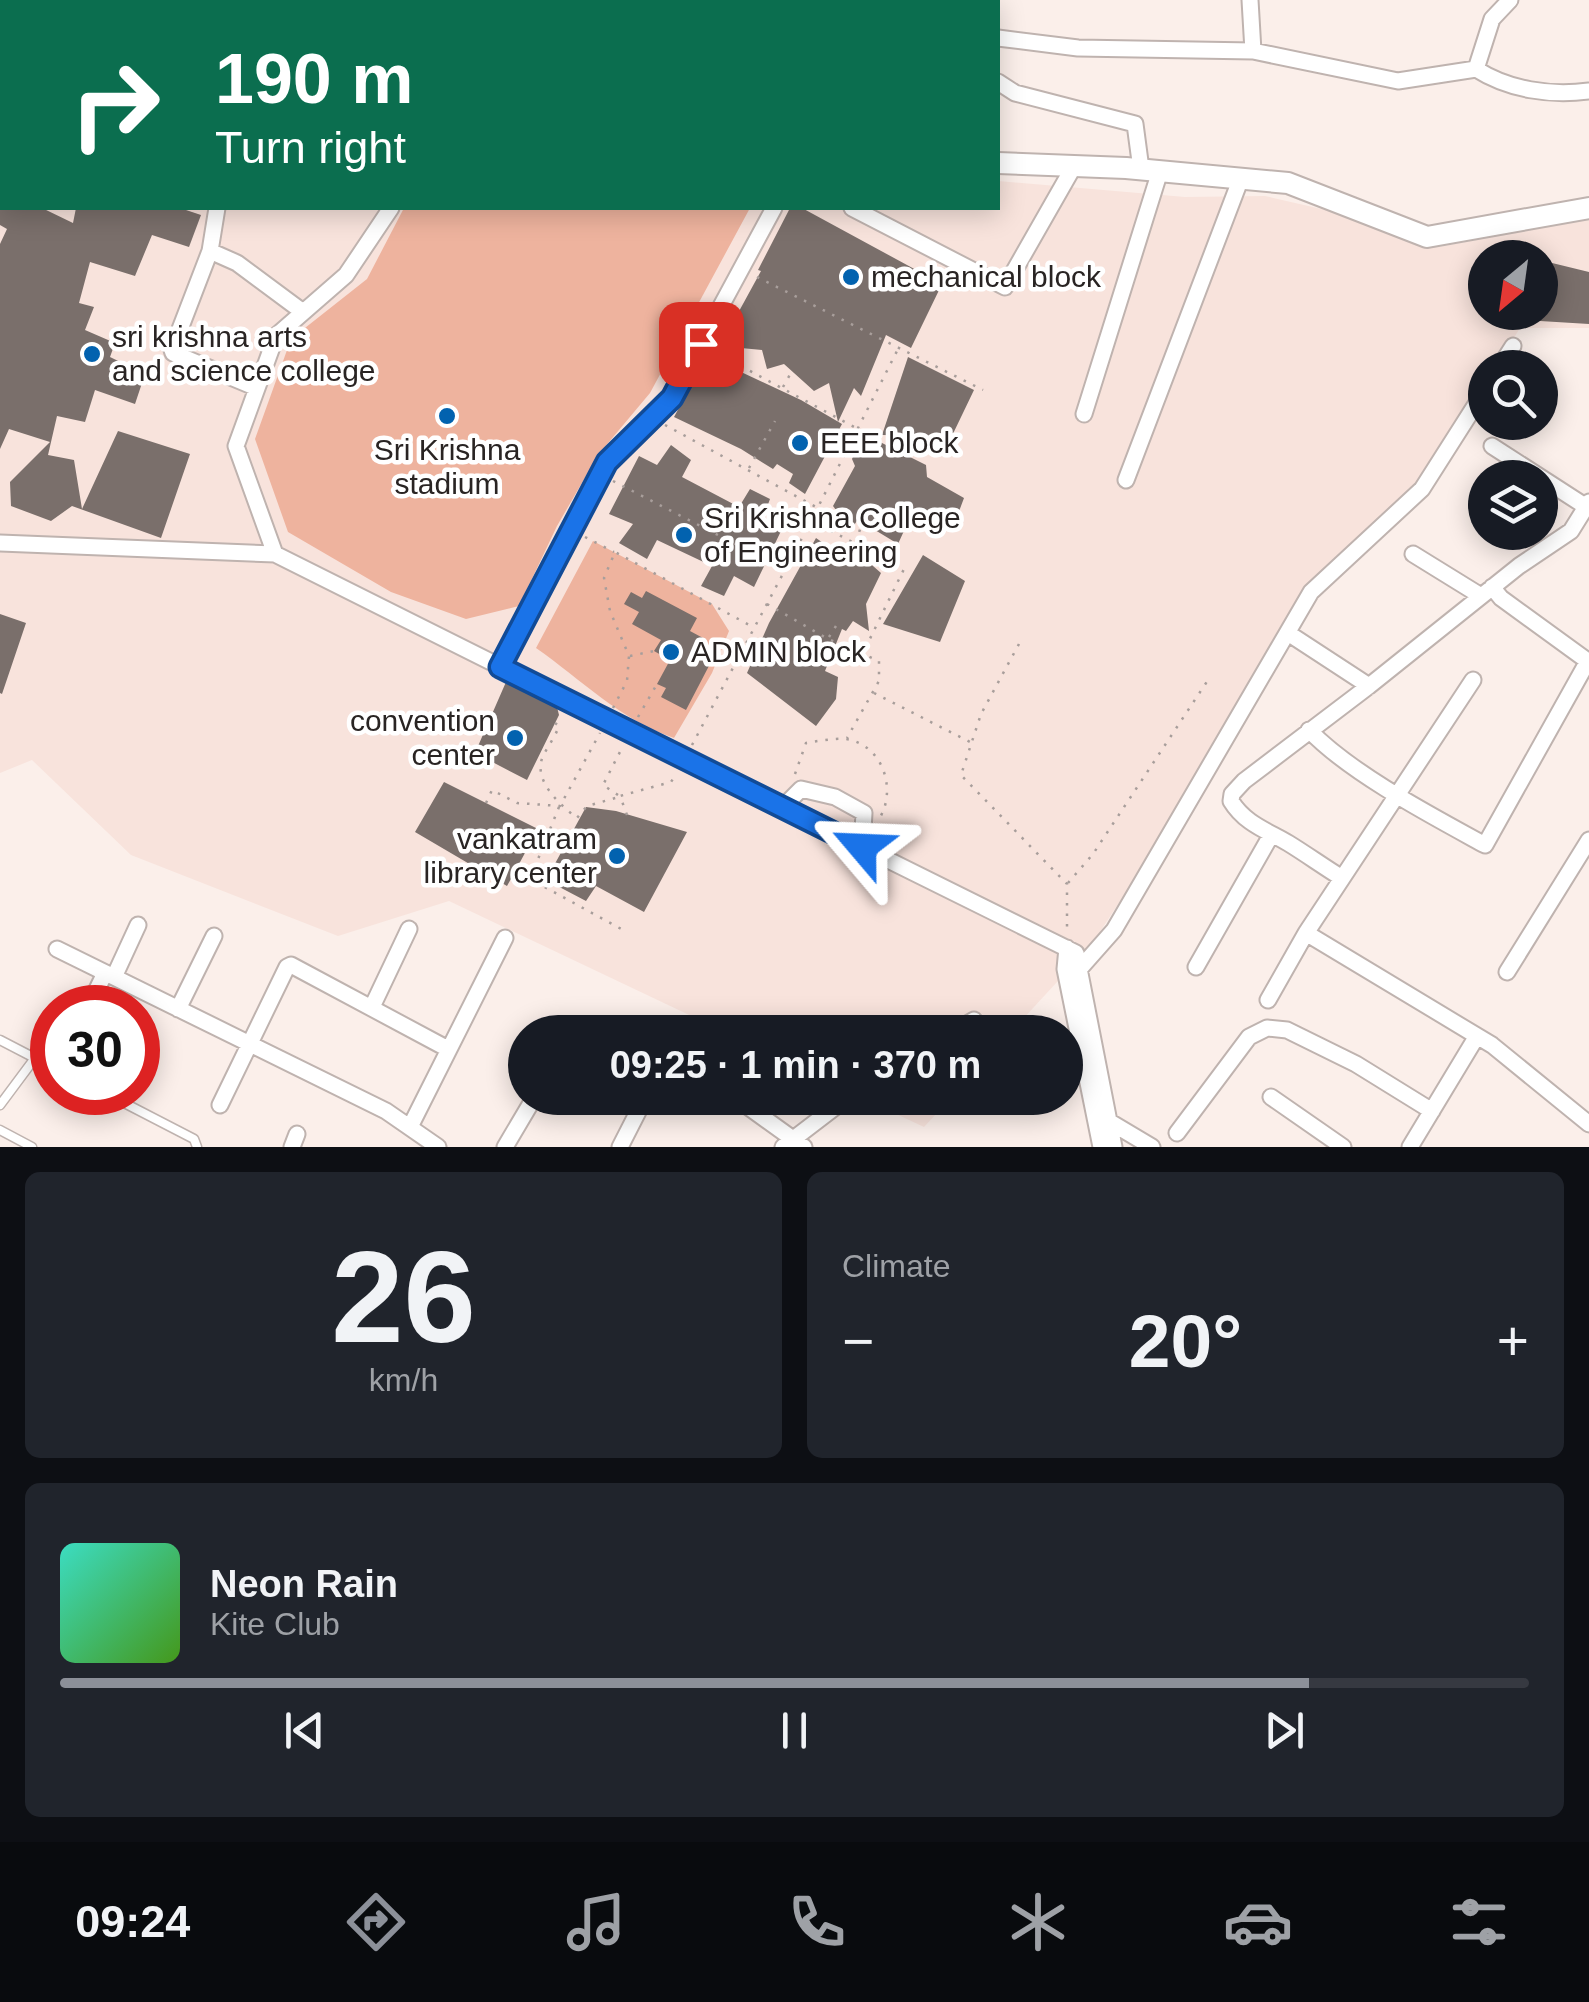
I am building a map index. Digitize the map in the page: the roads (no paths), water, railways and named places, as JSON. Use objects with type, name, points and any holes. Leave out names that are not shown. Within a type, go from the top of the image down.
[{"type":"street","points":[[1250,0],[1253,51]]},
{"type":"street","points":[[1476,70],[1492,18],[1510,0]]},
{"type":"street","points":[[1000,38],[1078,48],[1253,51],[1398,81],[1476,70],[1499,84],[1565,94],[1589,91]]},
{"type":"street","points":[[1000,83],[1014,93],[1135,124],[1150,170],[1084,414]]},
{"type":"street","points":[[1000,163],[1150,170],[1288,183],[1427,237],[1589,208]]},
{"type":"street","points":[[856,210],[1005,287],[1074,166]]},
{"type":"street","points":[[1126,480],[1241,178]]},
{"type":"street","points":[[217,210],[210,251],[172,350],[256,388]]},
{"type":"street","points":[[275,554],[236,446],[276,336],[346,274],[390,210]]},
{"type":"street","points":[[500,667],[607,462],[672,398],[773,210]]},
{"type":"street","points":[[210,251],[237,263],[303,312]]},
{"type":"street","points":[[1510,350],[1513,346]]},
{"type":"street","points":[[1068,982],[1114,930],[1311,592],[1422,489],[1468,417]]},
{"type":"street","points":[[1342,878],[1282,840],[1270,837],[1236,810],[1232,794],[1244,780],[1370,686],[1486,592],[1571,531],[1587,504],[1492,446]]},
{"type":"street","points":[[1571,531],[1589,530]]},
{"type":"street","points":[[0,543],[275,554],[1067,948],[1076,953],[1114,1147]]},
{"type":"street","points":[[1309,730],[1320,742],[1398,795],[1485,845],[1588,658],[1501,598],[1413,554]]},
{"type":"street","points":[[1294,637],[1370,686]]},
{"type":"street","points":[[1268,1000],[1306,933],[1473,680]]},
{"type":"street","points":[[782,808],[801,789],[836,797],[864,813],[862,847]]},
{"type":"street","points":[[1196,967],[1270,837]]},
{"type":"street","points":[[1507,972],[1589,840]]},
{"type":"street","points":[[103,985],[138,926]]},
{"type":"street","points":[[372,1007],[409,929]]},
{"type":"street","points":[[1306,933],[1476,1036],[1589,1124]]},
{"type":"street","points":[[178,1008],[214,936]]},
{"type":"street","points":[[410,1127],[505,938]]},
{"type":"street","points":[[1067,948],[1068,982],[1101,1147]]},
{"type":"street","points":[[57,949],[386,1112],[438,1147]]},
{"type":"street","points":[[220,1105],[290,965],[448,1049]]},
{"type":"street","points":[[1177,1133],[1249,1037],[1268,1028],[1287,1030],[1356,1064],[1432,1111]]},
{"type":"street","points":[[1410,1147],[1476,1036]]},
{"type":"street","points":[[1270,1097],[1343,1147]]},
{"type":"street","points":[[505,1147],[524,1115]]},
{"type":"street","points":[[620,1147],[636,1115]]},
{"type":"street","points":[[767,1115],[793,1144],[827,1115]]},
{"type":"street","points":[[1110,1122],[1152,1147]]},
{"type":"lane","points":[[0,1040],[30,1055]]},
{"type":"lane","points":[[0,1105],[30,1065]]},
{"type":"lane","points":[[148,1115],[194,1139],[196,1147]]},
{"type":"lane","points":[[0,1130],[32,1147]]},
{"type":"place","name":"mechanical block","points":[[851,277]]},
{"type":"place","name":"sri krishna arts and science college","points":[[92,354]]},
{"type":"place","name":"Sri Krishna stadium","points":[[447,416]]},
{"type":"place","name":"EEE block","points":[[800,443]]},
{"type":"place","name":"Sri Krishna College of Engineering","points":[[684,535]]},
{"type":"place","name":"ADMIN block","points":[[671,652]]},
{"type":"place","name":"convention center","points":[[515,738]]},
{"type":"place","name":"vankatram library center","points":[[617,856]]}]
